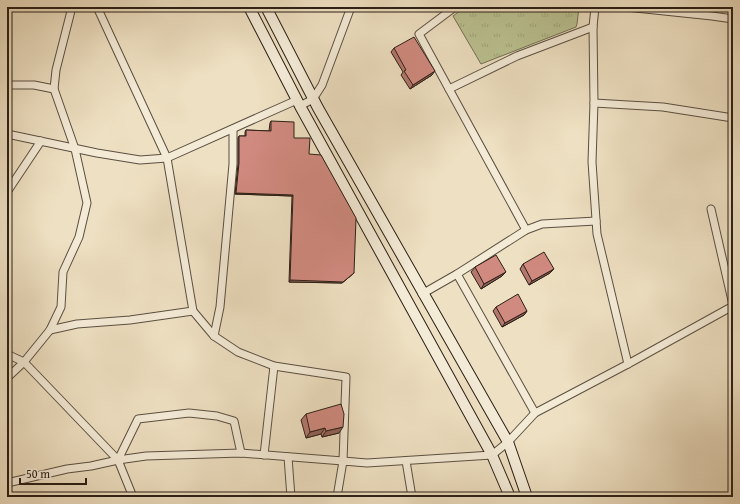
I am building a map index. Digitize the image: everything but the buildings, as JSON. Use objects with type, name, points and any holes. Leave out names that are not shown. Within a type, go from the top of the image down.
[{"type":"main road","points":[[249,7],[298,103],[492,455],[510,497]]},
{"type":"main road","points":[[266,7],[313,99],[422,294],[508,442],[527,497]]},
{"type":"street","points":[[7,378],[24,362],[50,330],[61,306],[63,272],[79,237],[87,203],[75,149],[54,89],[56,70],[72,7]]},
{"type":"street","points":[[97,7],[167,158],[193,311],[214,336],[238,352],[274,366],[346,377],[343,461],[337,497]]},
{"type":"street","points":[[7,134],[75,149],[140,160],[167,158],[233,129],[298,103],[313,99],[322,85],[351,7]]},
{"type":"street","points":[[455,7],[448,10],[419,34],[526,230]]},
{"type":"street","points":[[595,7],[593,27],[594,103],[592,162],[596,221],[628,364]]},
{"type":"street","points":[[626,7],[733,19]]},
{"type":"street","points":[[449,89],[517,56],[593,27]]},
{"type":"street","points":[[7,84],[34,85],[54,89]]},
{"type":"street","points":[[594,103],[663,107],[733,118]]},
{"type":"street","points":[[214,336],[220,307],[233,164],[233,129]]},
{"type":"street","points":[[7,192],[41,142]]},
{"type":"street","points":[[7,483],[67,468],[91,466],[146,456],[241,453],[367,463],[492,455],[508,442],[535,413],[628,364],[733,305],[711,210]]},
{"type":"street","points":[[422,294],[457,274],[526,230],[542,224],[596,221]]},
{"type":"street","points":[[457,274],[535,413]]},
{"type":"street","points":[[50,330],[77,324],[130,320],[193,311]]},
{"type":"street","points":[[7,353],[24,362],[118,460],[133,497]]},
{"type":"street","points":[[264,455],[274,366]]},
{"type":"street","points":[[118,460],[138,419],[189,413],[217,416],[234,421],[241,453]]},
{"type":"street","points":[[288,457],[291,497]]},
{"type":"street","points":[[406,461],[412,497]]},
{"type":"green space","points":[[465,7],[579,7],[576,27],[481,64],[453,16]]}]
